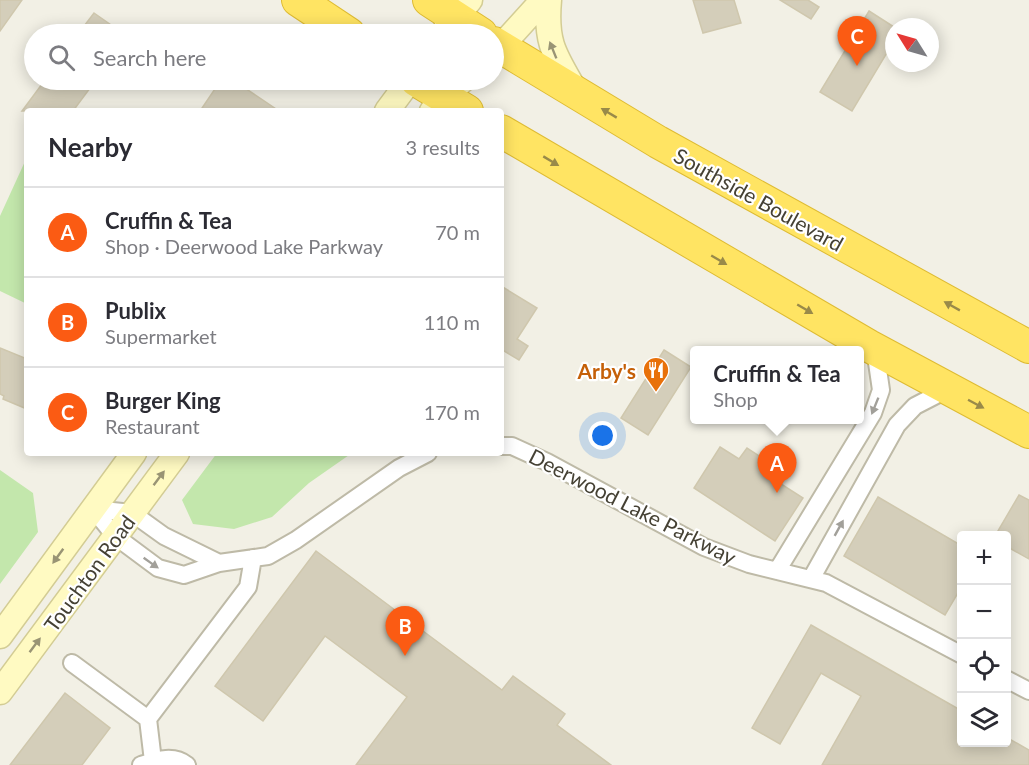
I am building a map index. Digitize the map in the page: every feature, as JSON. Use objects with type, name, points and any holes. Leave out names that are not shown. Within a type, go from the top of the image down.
[{"type":"highway","points":[[298,0],[334,24]]},
{"type":"highway","name":"Southside Boulevard","points":[[429,0],[455,17]]},
{"type":"highway","name":"Southside Boulevard","points":[[504,52],[787,215],[1029,347]]},
{"type":"highway","points":[[434,90],[452,100]]},
{"type":"highway","points":[[504,133],[875,349],[1029,432]]},
{"type":"street","points":[[504,34],[543,0]]},
{"type":"street","points":[[549,0],[547,25],[551,49],[578,94]]},
{"type":"street","points":[[389,108],[403,90]]},
{"type":"street","points":[[777,571],[873,413],[881,390],[875,349]]},
{"type":"street","points":[[811,579],[897,425],[915,406],[948,388]]},
{"type":"street","name":"Deerwood Lake Parkway","points":[[504,446],[512,446],[547,462],[705,547],[749,564],[826,583],[957,652]]},
{"type":"street","name":"Touchton Road","points":[[0,636],[132,456]]},
{"type":"street","name":"Touchton Road","points":[[0,692],[175,456]]},
{"type":"street","points":[[93,509],[115,536],[158,568],[184,574],[219,563],[268,556],[296,540],[399,468],[422,456]]},
{"type":"street","points":[[93,509],[132,513],[164,536],[219,563]]},
{"type":"street","points":[[187,765],[180,760],[163,758],[147,763],[148,719],[248,587],[253,558]]},
{"type":"street","points":[[72,663],[148,719]]},
{"type":"street","points":[[1011,682],[1029,691]]},
{"type":"green space","points":[[24,164],[24,303],[0,291],[0,216]]},
{"type":"green space","points":[[215,456],[348,456],[309,483],[272,517],[234,529],[193,524],[182,500]]},
{"type":"green space","points":[[0,470],[33,493],[38,532],[0,584]]},
{"type":"building","points":[[0,0],[22,0],[0,31]]},
{"type":"building","points":[[693,0],[734,0],[741,23],[703,33]]},
{"type":"building","points":[[780,0],[808,0],[819,7],[811,19]]},
{"type":"building","points":[[869,11],[885,21],[885,56],[852,111],[820,92]]},
{"type":"building","points":[[94,13],[110,24],[86,24]]},
{"type":"building","points":[[38,90],[89,90],[75,108],[24,108]]},
{"type":"building","points":[[214,90],[248,90],[275,108],[202,108]]},
{"type":"building","points":[[504,288],[537,308],[517,339],[528,346],[519,360],[504,351]]},
{"type":"building","points":[[0,348],[24,358],[24,408],[3,399],[4,396],[0,394]]},
{"type":"building","name":"Arby's","points":[[664,350],[690,366],[648,435],[621,418]]},
{"type":"building","points":[[720,447],[739,459],[747,448],[787,474],[781,484],[803,498],[775,541],[694,488]]},
{"type":"building","points":[[1019,495],[1029,500],[1029,559],[1011,549],[1011,531],[998,531]]},
{"type":"building","points":[[878,497],[957,543],[957,595],[945,615],[844,556]]},
{"type":"building","points":[[316,551],[502,690],[513,676],[565,714],[557,725],[611,765],[356,765],[407,697],[325,636],[263,721],[215,686]]},
{"type":"building","points":[[811,625],[957,708],[957,747],[1011,747],[1011,740],[1029,750],[1029,765],[822,765],[861,696],[821,673],[780,744],[752,728]]},
{"type":"building","points":[[65,693],[110,728],[82,765],[10,765]]},
{"type":"place","name":"Burger King","points":[[857,66]]},
{"type":"place","name":"Arby's","points":[[656,393]]},
{"type":"place","name":"Cruffin & Tea","points":[[777,493]]},
{"type":"place","name":"Publix","points":[[405,656]]}]
